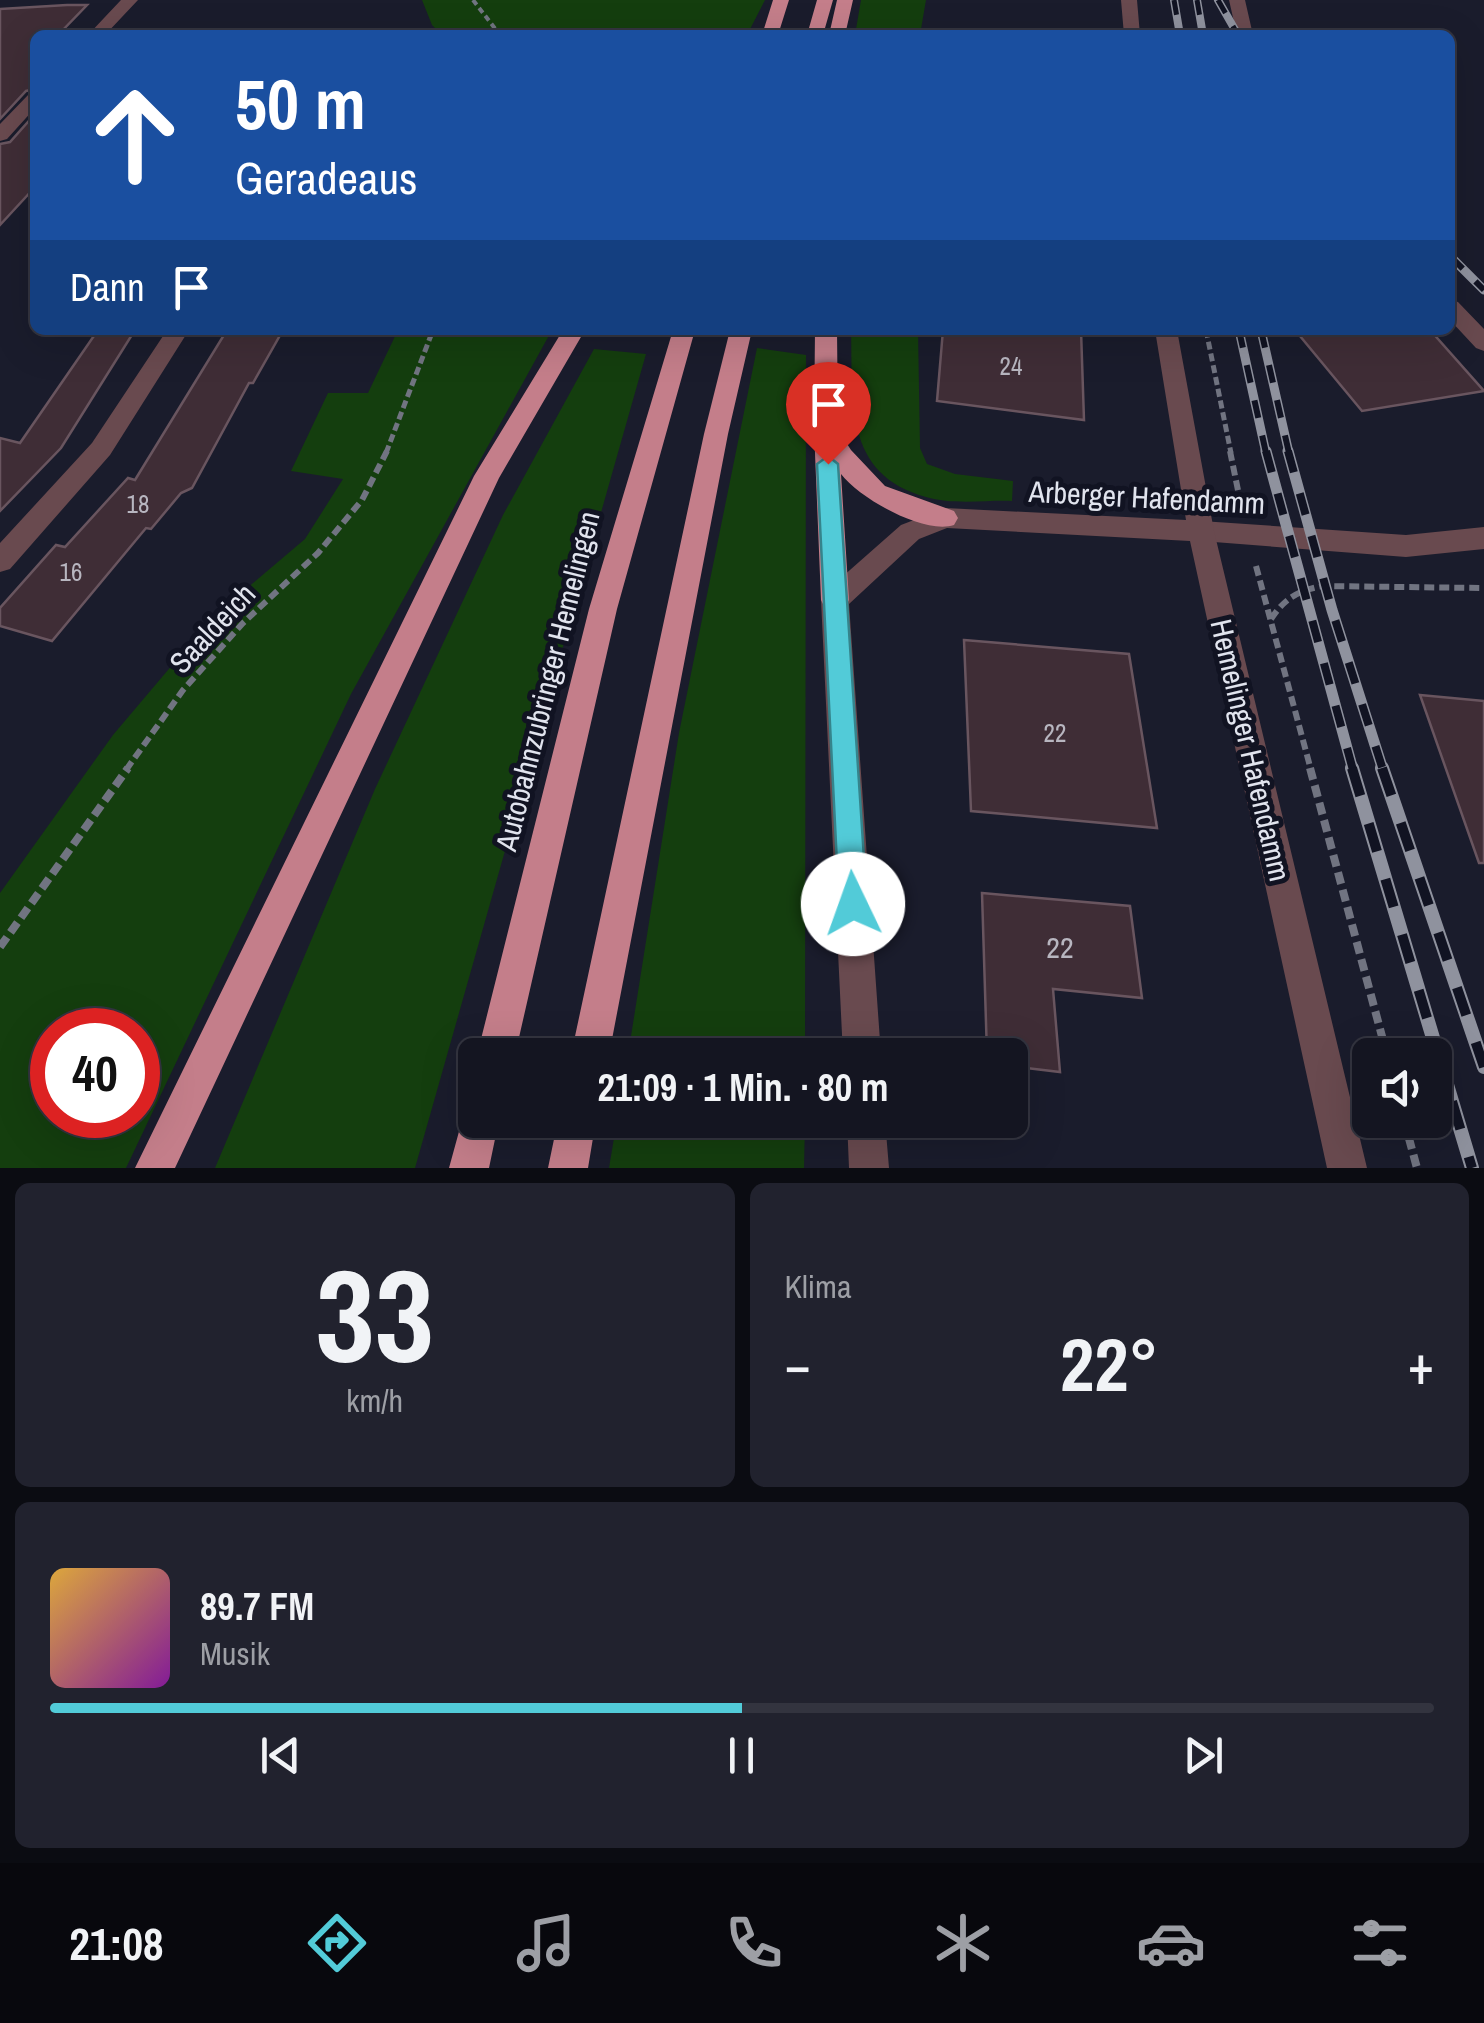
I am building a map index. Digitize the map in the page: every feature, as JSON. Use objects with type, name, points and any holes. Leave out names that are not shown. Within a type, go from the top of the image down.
[{"type":"highway","points":[[816,30],[825,0]]},
{"type":"highway","points":[[838,30],[846,0]]},
{"type":"highway","points":[[762,30],[780,5]]},
{"type":"highway","points":[[772,30],[780,5]]},
{"type":"highway","points":[[155,1168],[487,476],[571,335]]},
{"type":"highway","name":"Autobahnzubringer Hemelingen","points":[[500,1038],[602,610],[683,335]]},
{"type":"highway","points":[[593,1038],[716,434],[740,335]]},
{"type":"highway","points":[[826,335],[826,429],[835,600]]},
{"type":"highway","points":[[826,429],[852,476],[885,500],[944,518]]},
{"type":"highway","points":[[468,1168],[476,1138]]},
{"type":"highway","points":[[568,1168],[574,1138]]},
{"type":"street","points":[[101,30],[130,0]]},
{"type":"street","points":[[1128,0],[1131,30]]},
{"type":"street","points":[[1237,0],[1244,30]]},
{"type":"street","points":[[0,134],[30,103]]},
{"type":"street","points":[[1455,312],[1484,343]]},
{"type":"street","points":[[0,561],[101,449],[175,335]]},
{"type":"street","name":"Hemelinger Hafendamm","points":[[1167,335],[1201,531],[1348,1168]]},
{"type":"street","name":"Arberger Hafendamm","points":[[835,600],[910,532],[944,518],[1406,546],[1484,538]]},
{"type":"street","points":[[835,600],[861,1038]]},
{"type":"street","points":[[867,1138],[868,1168]]},
{"type":"path","points":[[473,0],[496,30]]},
{"type":"path","name":"Saaldeich","points":[[0,947],[183,690],[243,623],[318,554],[362,500],[392,439],[430,335]]},
{"type":"path","points":[[1207,335],[1248,535],[1382,1038]]},
{"type":"path","points":[[1271,620],[1286,599],[1325,584],[1437,592],[1484,588]]},
{"type":"path","points":[[1409,1138],[1418,1168]]},
{"type":"green space","points":[[422,0],[765,0],[750,30],[437,30]]},
{"type":"green space","points":[[861,0],[926,0],[921,30],[856,30]]},
{"type":"green space","points":[[396,335],[549,335],[351,694],[160,1096],[160,1008],[30,1008],[30,1138],[140,1138],[126,1168],[0,1168],[0,893],[113,735],[212,618],[305,539],[343,479],[291,471],[328,393],[368,393]]},
{"type":"green space","points":[[851,335],[918,335],[920,448],[927,464],[955,474],[1013,481],[1012,501],[958,502],[926,497],[899,486],[866,453],[858,432]]},
{"type":"green space","points":[[757,348],[806,355],[805,1038],[631,1038],[679,733]]},
{"type":"green space","points":[[594,349],[646,354],[415,1168],[215,1168],[375,789],[503,515]]},
{"type":"green space","points":[[614,1138],[805,1138],[804,1168],[609,1168]]},
{"type":"building","points":[[87,5],[63,30],[30,30],[30,90],[0,119],[0,9]]},
{"type":"building","points":[[30,120],[30,192],[0,225],[0,144],[10,142]]},
{"type":"building","points":[[95,335],[132,335],[61,448],[0,511],[0,438],[20,443]]},
{"type":"building","points":[[224,335],[280,335],[253,383],[249,383],[192,488],[181,493],[151,529],[146,528],[52,641],[0,626],[0,608],[56,545],[65,547],[128,478],[135,480]]},
{"type":"building","points":[[943,335],[1081,335],[1084,420],[937,401]]},
{"type":"building","points":[[1299,335],[1434,335],[1484,391],[1362,411]]},
{"type":"building","points":[[964,640],[1129,654],[1157,828],[971,811]]},
{"type":"building","points":[[1420,695],[1484,701],[1484,863],[1479,863]]},
{"type":"building","points":[[982,893],[1130,906],[1142,998],[1053,989],[1060,1072],[1028,1068],[1028,1038],[986,1038]]},
{"type":"railway","points":[[1174,0],[1179,30]]},
{"type":"railway","points":[[1197,0],[1202,30]]},
{"type":"railway","points":[[1218,0],[1235,30]]},
{"type":"railway","points":[[1455,261],[1484,290]]},
{"type":"railway","points":[[1240,335],[1266,453]]},
{"type":"railway","points":[[1262,335],[1289,453]]},
{"type":"railway","points":[[1266,451],[1353,770]]},
{"type":"railway","points":[[1288,451],[1332,610],[1383,770]]},
{"type":"railway","points":[[1352,768],[1472,1168]]},
{"type":"railway","points":[[1382,768],[1484,1067]]},
{"type":"route","points":[[828,464],[853,904]]}]
